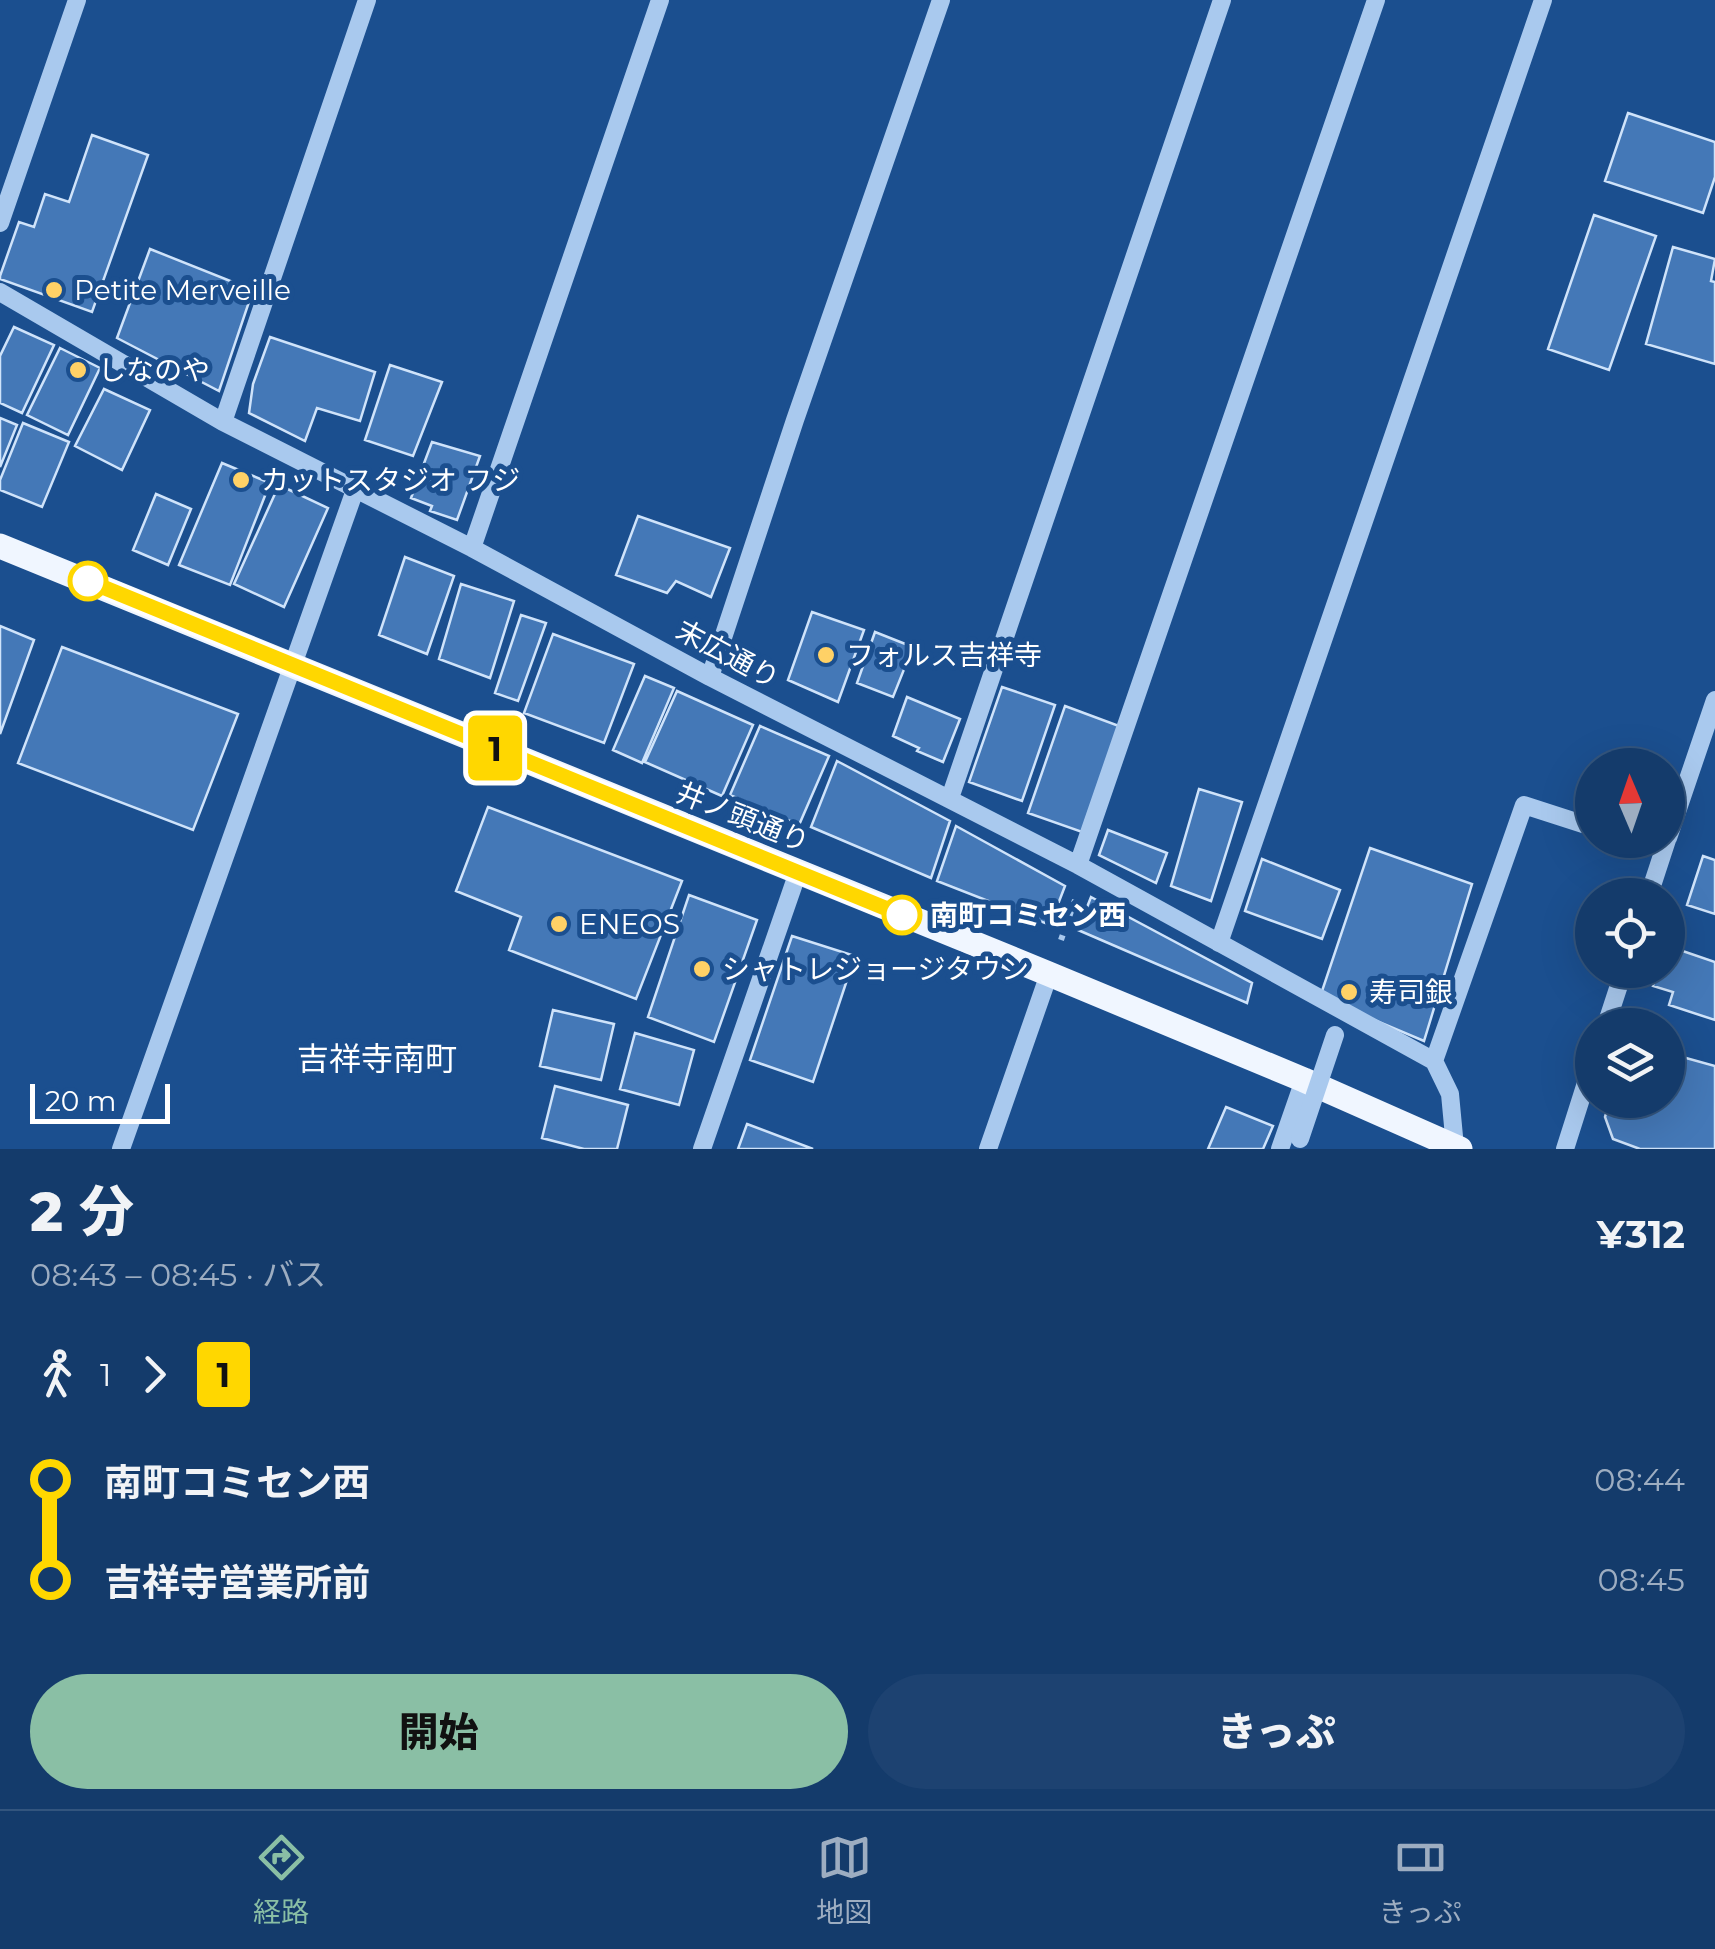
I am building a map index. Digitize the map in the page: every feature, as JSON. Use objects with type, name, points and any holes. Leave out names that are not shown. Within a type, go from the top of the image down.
[{"type":"main road","name":"井ノ頭通り","points":[[0,546],[1049,974],[1458,1148]]},
{"type":"street","points":[[0,223],[77,0]]},
{"type":"street","points":[[223,422],[366,0]]},
{"type":"street","points":[[472,548],[660,0]]},
{"type":"street","points":[[710,677],[941,0]]},
{"type":"street","points":[[950,798],[1222,0]]},
{"type":"street","points":[[1081,868],[1376,0]]},
{"type":"street","points":[[1218,943],[1543,0]]},
{"type":"street","name":"末広通り","points":[[0,292],[223,422],[950,798],[1434,1061]]},
{"type":"street","points":[[121,1149],[355,490]]},
{"type":"street","points":[[1685,787],[1715,700]]},
{"type":"street","points":[[1458,1148],[1450,1094],[1434,1061],[1524,805],[1575,822]]},
{"type":"street","points":[[702,1149],[798,872]]},
{"type":"street","points":[[988,1149],[1049,974]]},
{"type":"street","points":[[1300,1139],[1335,1034]]},
{"type":"street","points":[[1280,1149],[1304,1080]]},
{"type":"street","points":[[1564,1149],[1575,1116]]},
{"type":"path","points":[[1049,974],[1081,868]]},
{"type":"building","points":[[1628,113],[1715,142],[1715,177],[1703,213],[1605,181]]},
{"type":"building","points":[[92,135],[148,155],[92,312],[0,276],[19,222],[34,227],[45,194],[69,202]]},
{"type":"building","points":[[1594,215],[1656,236],[1609,370],[1548,349]]},
{"type":"building","points":[[1673,247],[1715,259],[1711,281],[1715,282],[1715,364],[1646,344]]},
{"type":"building","points":[[150,249],[253,290],[219,391],[117,338]]},
{"type":"building","points":[[14,327],[54,345],[22,413],[0,403],[0,356]]},
{"type":"building","points":[[270,337],[375,372],[360,421],[317,408],[305,441],[249,413],[253,384]]},
{"type":"building","points":[[60,348],[100,368],[68,435],[27,415]]},
{"type":"building","points":[[390,365],[442,382],[413,456],[365,440]]},
{"type":"building","points":[[104,389],[150,410],[122,470],[75,446]]},
{"type":"building","points":[[0,418],[17,425],[0,467]]},
{"type":"building","points":[[23,423],[69,442],[42,507],[0,490],[0,480]]},
{"type":"building","points":[[432,442],[480,456],[457,520],[430,511],[432,506],[411,498]]},
{"type":"building","points":[[222,463],[270,483],[230,585],[179,565]]},
{"type":"building","points":[[279,485],[328,508],[284,607],[234,584]]},
{"type":"building","points":[[156,494],[191,509],[168,565],[133,550]]},
{"type":"building","points":[[638,516],[730,548],[711,597],[676,581],[667,593],[616,575]]},
{"type":"building","points":[[405,557],[454,576],[427,654],[379,635]]},
{"type":"building","points":[[461,584],[514,601],[490,678],[439,659]]},
{"type":"building","name":"フォルス吉祥寺","points":[[812,612],[864,630],[838,702],[788,680]]},
{"type":"building","points":[[521,615],[546,623],[518,701],[495,693]]},
{"type":"building","points":[[0,626],[34,640],[0,734]]},
{"type":"building","points":[[875,632],[913,647],[893,697],[857,683]]},
{"type":"building","points":[[553,634],[634,664],[604,743],[524,713]]},
{"type":"building","points":[[62,647],[238,714],[193,830],[18,763]]},
{"type":"building","points":[[645,676],[674,688],[642,763],[613,750]]},
{"type":"building","points":[[1002,687],[1055,705],[1022,801],[969,782]]},
{"type":"building","points":[[677,691],[753,725],[722,796],[645,762]]},
{"type":"building","points":[[907,697],[960,719],[943,762],[893,736]]},
{"type":"building","points":[[1065,706],[1119,726],[1082,832],[1028,813]]},
{"type":"building","points":[[760,726],[829,756],[799,825],[730,795]]},
{"type":"building","points":[[837,761],[950,821],[931,878],[811,827]]},
{"type":"building","points":[[1199,789],[1242,802],[1211,901],[1171,886]]},
{"type":"building","points":[[488,807],[682,881],[636,999],[509,950],[521,917],[456,891]]},
{"type":"building","points":[[956,826],[1065,886],[1050,925],[937,881]]},
{"type":"building","points":[[1108,830],[1167,853],[1156,883],[1099,855]]},
{"type":"building","points":[[1370,848],[1472,884],[1424,1041],[1320,997]]},
{"type":"building","points":[[1703,856],[1715,860],[1715,914],[1687,905]]},
{"type":"building","points":[[1262,859],[1340,890],[1322,939],[1245,911]]},
{"type":"building","name":"シャトレジョージタウン","points":[[689,895],[757,920],[714,1042],[648,1017]]},
{"type":"building","points":[[1091,897],[1252,983],[1247,1003],[1078,930]]},
{"type":"building","points":[[792,936],[855,956],[813,1082],[750,1060]]},
{"type":"building","points":[[1685,952],[1715,962],[1715,1020],[1669,1005],[1673,992],[1660,988],[1685,988]]},
{"type":"building","points":[[553,1010],[614,1024],[601,1080],[540,1066]]},
{"type":"building","points":[[635,1033],[694,1050],[679,1105],[620,1089]]},
{"type":"building","points":[[1685,1058],[1715,1066],[1715,1149],[1640,1149],[1613,1139],[1605,1118],[1685,1118]]},
{"type":"building","points":[[555,1086],[628,1105],[617,1149],[584,1149],[542,1138]]},
{"type":"building","points":[[1226,1107],[1273,1126],[1263,1149],[1208,1149]]},
{"type":"building","points":[[747,1124],[813,1149],[738,1149]]},
{"type":"bus line","name":"1","points":[[88,581],[902,915]]},
{"type":"place","name":"Petite Merveille","points":[[54,290]]},
{"type":"place","name":"しなのや","points":[[78,370]]},
{"type":"place","name":"カットスタジオ フジ","points":[[241,480]]},
{"type":"place","name":"フォルス吉祥寺","points":[[826,655]]},
{"type":"place","name":"南町コミセン西","points":[[902,915]]},
{"type":"place","name":"ENEOS","points":[[559,924]]},
{"type":"place","name":"シャトレジョージタウン","points":[[702,969]]},
{"type":"place","name":"寿司銀","points":[[1349,992]]},
{"type":"district","name":"吉祥寺南町","points":[[377,1059]]}]
